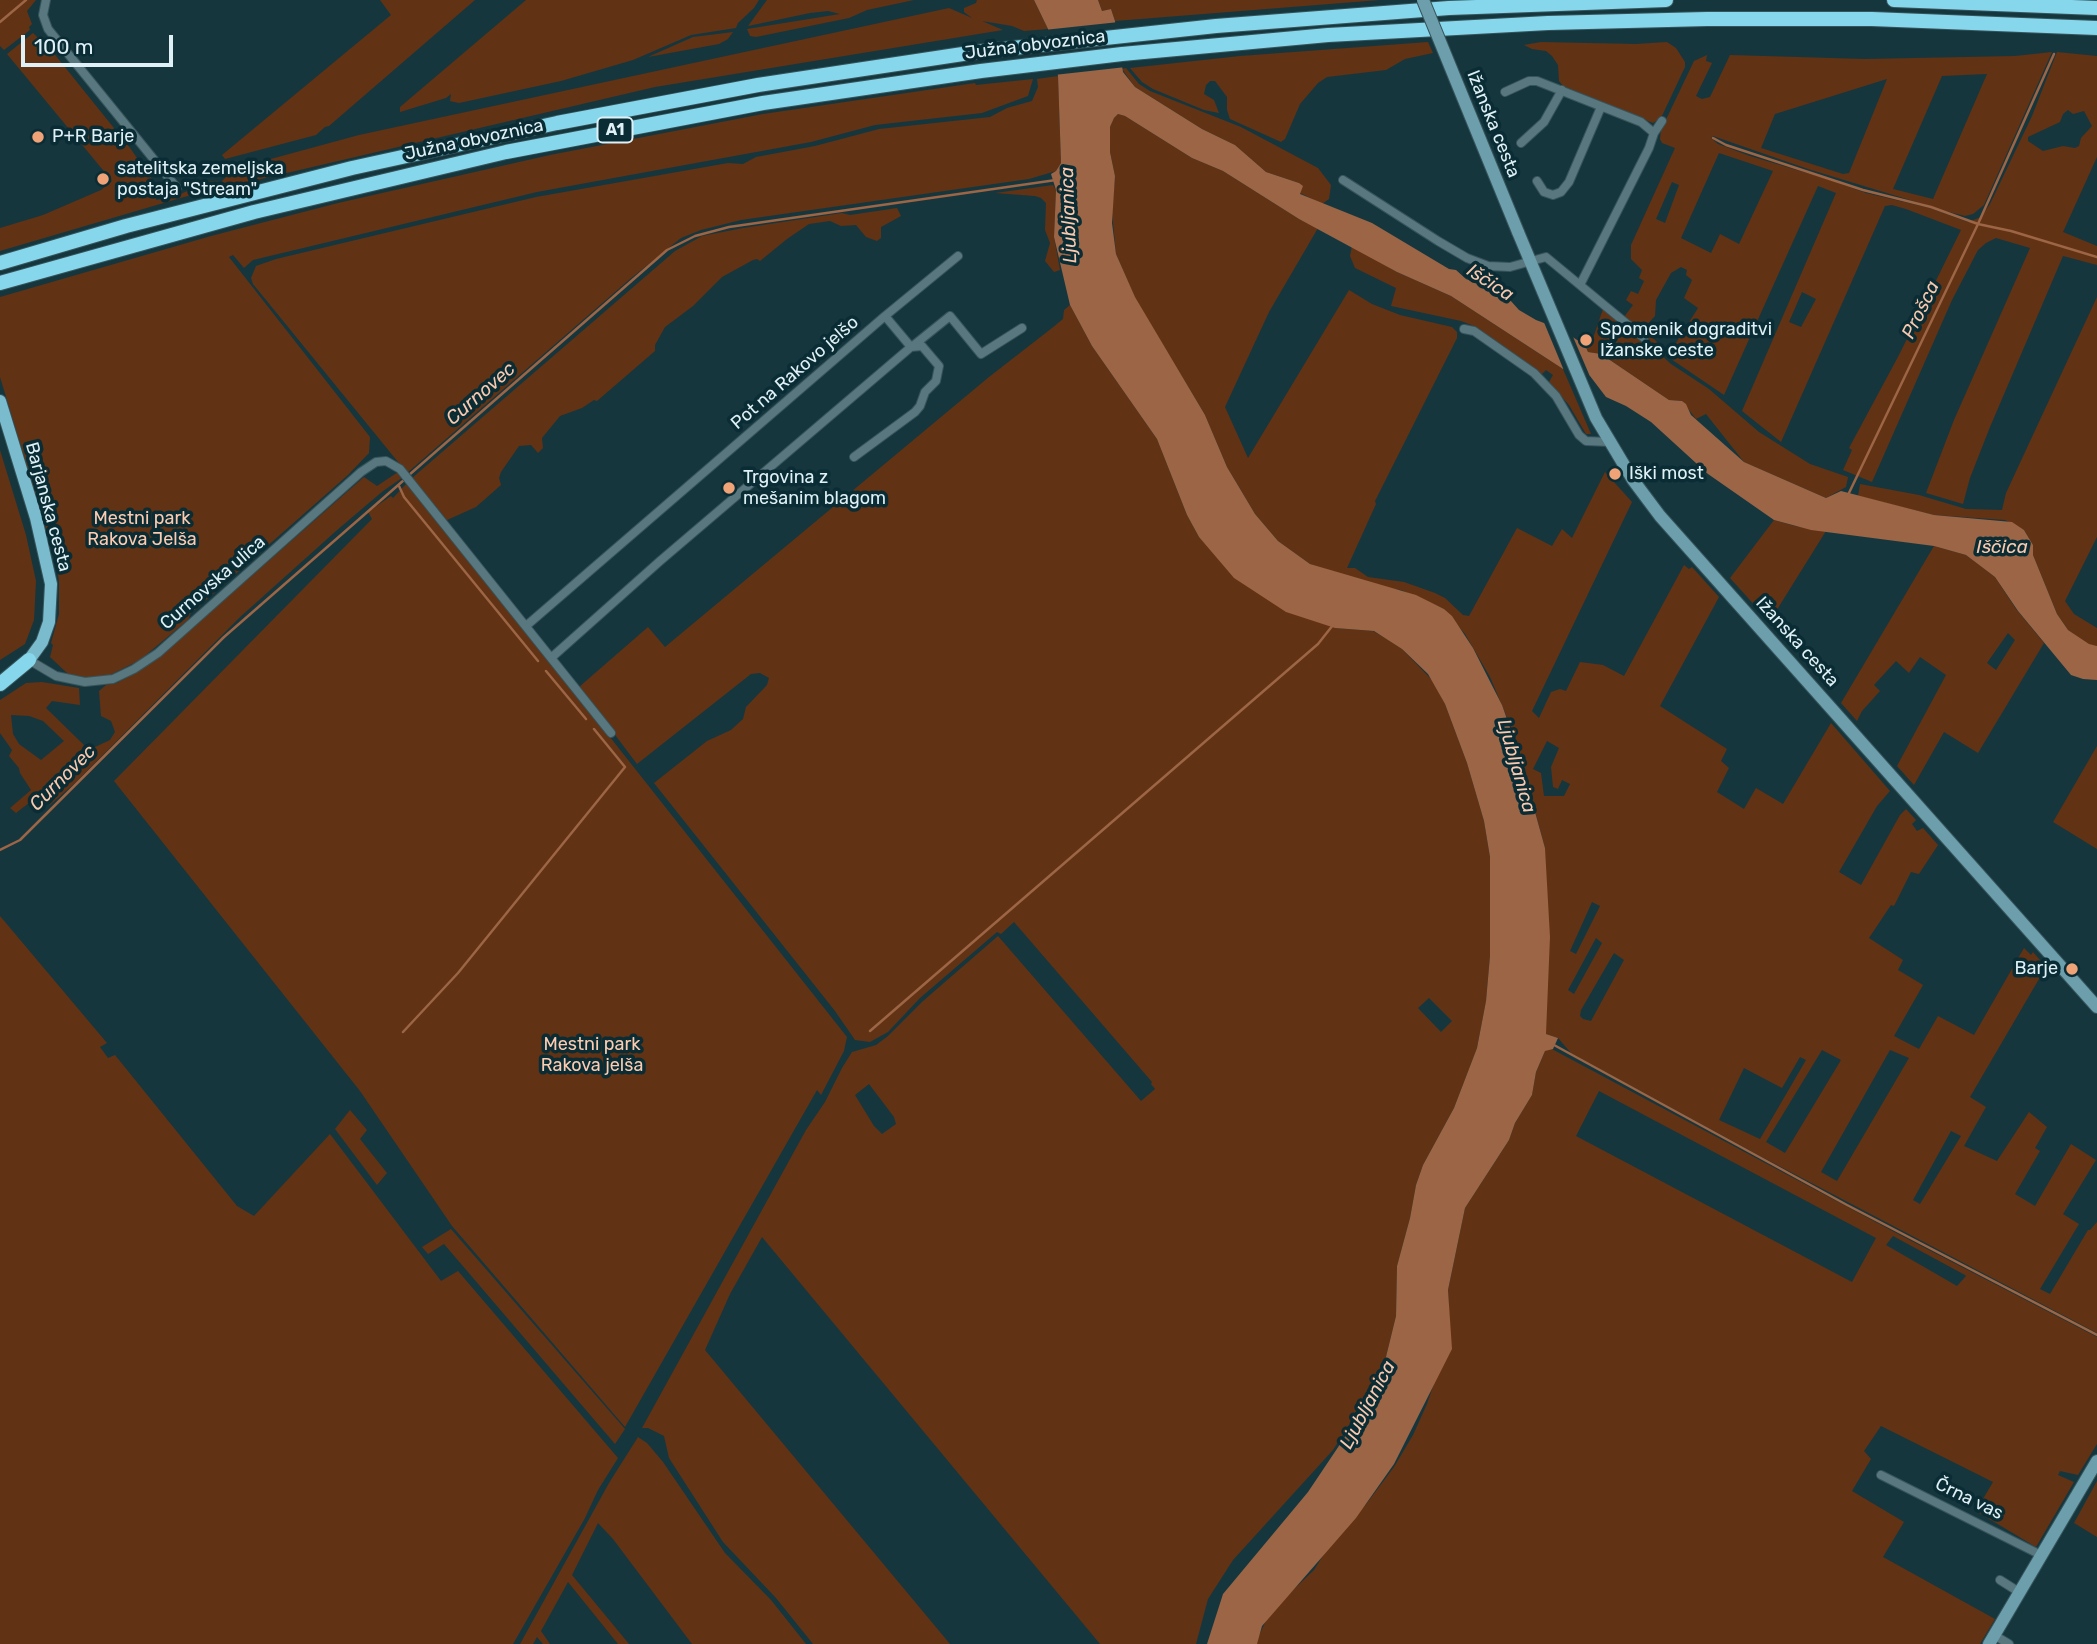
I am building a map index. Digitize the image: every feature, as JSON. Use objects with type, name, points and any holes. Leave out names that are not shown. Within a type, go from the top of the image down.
[{"type":"highway","name":"Južna obvoznica","points":[[0,263],[188,210],[449,145],[758,85],[976,52],[1216,26],[1449,8],[1666,0]]},
{"type":"highway","points":[[1894,0],[2097,8]]},
{"type":"highway","name":"Južna obvoznica","points":[[0,283],[254,212],[506,152],[764,103],[981,71],[1221,44],[1470,26],[1694,19],[1927,20],[2097,28]]},
{"type":"highway","points":[[0,684],[29,660]]},
{"type":"main road","name":"Ižanska cesta","points":[[1423,0],[1596,418],[1609,442],[1660,516],[2097,1007]]},
{"type":"main road","name":"Barjanska cesta","points":[[0,401],[36,518],[51,584],[49,622],[42,642],[29,660]]},
{"type":"main road","points":[[1991,1639],[2097,1461]]},
{"type":"street","points":[[46,0],[43,15],[48,29],[177,188]]},
{"type":"street","name":"Ižanska cesta","points":[[1505,92],[1529,81],[1537,81],[1641,122],[1654,133]]},
{"type":"street","name":"Ižanska cesta","points":[[1521,143],[1544,122],[1562,90]]},
{"type":"street","name":"Ižanska cesta","points":[[1537,181],[1544,192],[1553,195],[1561,192],[1569,182],[1601,107]]},
{"type":"street","points":[[1580,285],[1662,121]]},
{"type":"street","points":[[1343,180],[1467,258],[1488,266],[1510,267],[1546,257],[1644,338]]},
{"type":"street","points":[[885,316],[958,256]]},
{"type":"street","name":"Pot na Rakovo jelšo","points":[[526,626],[885,316],[911,347],[922,346],[939,366],[939,374],[925,392],[915,412],[853,457]]},
{"type":"street","points":[[551,658],[660,561],[950,316],[981,354],[1022,328]]},
{"type":"street","points":[[1464,329],[1474,331],[1534,373],[1556,396],[1581,437],[1589,442],[1609,442]]},
{"type":"street","name":"Curnovska ulica","points":[[29,660],[56,676],[85,682],[113,679],[134,669],[158,653],[361,472],[381,461],[390,462],[400,469],[526,626]]},
{"type":"street","points":[[526,626],[611,733]]},
{"type":"street","name":"Črna vas","points":[[1881,1475],[2041,1555]]},
{"type":"street","points":[[2000,1580],[2020,1592]]},
{"type":"street","points":[[1991,1639],[2009,1644]]},
{"type":"green space","points":[[0,0],[36,0],[27,11],[32,24],[30,30],[4,50],[0,46]]},
{"type":"green space","points":[[380,0],[475,0],[316,135],[225,159],[222,155],[391,15]]},
{"type":"green space","points":[[526,0],[759,0],[736,28],[691,35],[633,60],[561,81],[459,103],[450,101],[451,94],[446,98],[400,112],[400,107]]},
{"type":"green space","points":[[767,0],[914,0],[867,10],[849,18],[750,36],[747,29],[840,14],[828,11],[810,13],[748,26]]},
{"type":"green space","points":[[977,0],[1034,0],[1048,29],[1024,31],[982,21],[1003,30],[655,87],[184,197],[0,251],[0,228],[43,215],[101,190],[112,181],[7,54],[33,33],[56,56],[154,182],[168,188],[155,193],[156,200],[172,198],[209,181],[221,182],[234,169],[359,135],[949,8],[972,18],[964,12],[964,8]]},
{"type":"green space","points":[[1098,0],[1380,0],[1115,21],[1111,9],[1102,11]]},
{"type":"green space","points":[[733,32],[719,44],[648,57],[693,37]]},
{"type":"green space","points":[[1428,42],[1433,53],[1405,59],[1386,70],[1327,77],[1318,83],[1300,104],[1285,139],[1281,142],[1230,119],[1227,97],[1215,81],[1206,85],[1204,94],[1214,100],[1219,113],[1204,110],[1153,89],[1142,82],[1130,68],[1240,56]]},
{"type":"green space","points":[[1541,42],[1667,42],[1676,48],[1685,62],[1685,67],[1661,118],[1653,123],[1563,86],[1559,81],[1558,65],[1552,56],[1546,51],[1524,45]]},
{"type":"green space","points":[[2052,52],[1984,205],[1973,214],[1965,216],[1949,212],[1808,169],[1713,136],[1711,138],[1718,144],[1750,156],[1866,193],[1930,208],[1968,222],[1981,217],[1990,204],[2032,116],[2057,52],[2097,56],[2097,157],[2063,232],[2097,246],[2097,265],[2063,256],[1990,427],[1963,504],[1926,493],[1954,420],[2030,248],[1996,238],[1978,250],[1952,300],[1872,482],[1843,470],[1852,450],[1849,448],[1961,230],[1906,209],[1885,206],[1781,442],[1742,411],[1836,193],[1818,186],[1724,395],[1668,357],[1652,344],[1647,336],[1649,334],[1669,354],[1698,308],[1684,298],[1692,280],[1686,275],[1687,270],[1681,267],[1671,273],[1656,300],[1655,316],[1641,331],[1624,317],[1633,305],[1626,300],[1631,291],[1638,294],[1644,281],[1639,278],[1642,270],[1631,259],[1631,245],[1675,148],[1662,143],[1661,130],[1694,61],[1707,55],[1706,61],[1712,63],[1696,96],[1702,99],[1710,97],[1730,55],[1865,59],[2015,56]],"holes":[[[1987,74],[1933,199],[1893,189],[1942,76]],[[1887,79],[1849,173],[1843,174],[1761,148],[1775,114]],[[2068,110],[2073,114],[2084,111],[2092,126],[2075,148],[2063,146],[2043,151],[2028,141],[2028,137],[2060,122]],[[1719,153],[1773,171],[1739,244],[1720,234],[1711,253],[1681,238]],[[1672,182],[1679,185],[1665,223],[1656,219]],[[1802,292],[1816,299],[1801,327],[1789,322]]]},
{"type":"green space","points":[[1126,68],[1139,84],[1150,91],[1241,127],[1318,168],[1331,185],[1329,199],[1322,204],[1300,193],[1299,183],[1266,172],[1235,145],[1202,129],[1135,87],[1122,69]]},
{"type":"green space","points":[[1058,76],[1061,163],[1056,171],[1029,179],[741,220],[681,238],[407,473],[253,284],[251,278],[256,266],[276,259],[536,197],[728,163],[743,164],[756,157],[815,146],[879,129],[990,117],[1007,108],[1032,101],[1038,87],[1037,79]]},
{"type":"green space","name":"Mestni park Rakova Jelša","points":[[1033,79],[1028,96],[982,113],[875,125],[811,142],[537,192],[253,260],[244,268],[233,255],[229,257],[370,437],[369,453],[348,475],[190,614],[189,619],[140,660],[106,677],[89,678],[68,674],[50,657],[59,614],[59,581],[55,558],[0,377],[0,297],[211,236],[338,203],[550,155],[763,114],[975,83]]},
{"type":"green space","points":[[1118,114],[1125,116],[1192,158],[1223,171],[1318,228],[1269,312],[1225,407],[1248,458],[1349,290],[1372,304],[1400,315],[1452,327],[1457,332],[1457,338],[1375,501],[1347,568],[1355,568],[1368,577],[1404,582],[1435,593],[1445,598],[1463,615],[1469,616],[1517,528],[1552,546],[1562,529],[1572,538],[1605,472],[1632,502],[1532,711],[1539,718],[1551,692],[1560,689],[1566,691],[1580,662],[1603,665],[1624,676],[1684,565],[1689,569],[1692,567],[1719,597],[1660,706],[1727,749],[1721,761],[1729,768],[1717,792],[1744,809],[1756,788],[1783,804],[1831,723],[1890,791],[1877,806],[1839,872],[1861,885],[1900,815],[1906,809],[1916,820],[1912,824],[1917,831],[1923,828],[1938,845],[1919,874],[1911,872],[1894,906],[1891,905],[1869,938],[1903,960],[1898,970],[1923,985],[1894,1036],[1919,1049],[1938,1016],[1974,1035],[2024,948],[2031,955],[2033,952],[2046,967],[1970,1097],[1986,1107],[1964,1146],[1997,1161],[2029,1112],[2047,1127],[2035,1148],[2040,1151],[2015,1194],[2035,1206],[2071,1144],[2096,1160],[2063,1214],[2079,1224],[2040,1289],[2050,1294],[2088,1230],[2097,1222],[2097,1333],[1762,1157],[1571,1053],[1558,1038],[1546,1034],[1545,848],[1514,734],[1490,677],[1465,634],[1444,609],[1401,590],[1384,588],[1310,564],[1278,541],[1255,514],[1227,467],[1205,415],[1136,300],[1116,254],[1112,212],[1115,176],[1110,152],[1110,127]],"holes":[[[1547,741],[1559,748],[1551,767],[1553,787],[1558,789],[1562,780],[1570,784],[1564,796],[1544,796],[1541,773],[1533,769]],[[1592,902],[1600,906],[1576,954],[1570,951]],[[1596,938],[1602,943],[1574,994],[1568,990]],[[1614,953],[1624,960],[1591,1021],[1580,1016],[1581,1010]],[[1822,1050],[1841,1060],[1785,1153],[1766,1142]],[[1890,1050],[1909,1058],[1837,1181],[1821,1172]],[[1800,1057],[1806,1060],[1760,1139],[1719,1120],[1744,1068],[1782,1088]],[[1951,1131],[1961,1136],[1920,1204],[1913,1200]]]},
{"type":"green space","points":[[1053,185],[1056,190],[1054,237],[1060,270],[1054,272],[1045,261],[1050,243],[1045,230],[1046,203],[1035,196],[995,193]]},
{"type":"green space","points":[[897,208],[901,216],[881,227],[881,238],[877,241],[866,237],[856,225],[841,226],[830,221],[809,224],[760,261],[753,260],[722,277],[693,306],[665,327],[655,345],[655,351],[597,401],[560,416],[542,438],[543,448],[538,453],[531,445],[519,446],[501,472],[501,485],[476,507],[447,520],[412,478],[675,251],[702,236],[743,228],[842,213],[850,215]]},
{"type":"green space","points":[[1352,246],[1397,272],[1451,296],[1563,369],[1591,434],[1586,434],[1569,405],[1549,382],[1553,375],[1546,370],[1542,374],[1474,326],[1391,306],[1396,288],[1355,268],[1350,256]]},
{"type":"green space","points":[[2097,297],[2097,537],[2065,601],[2074,614],[2097,628],[2097,646],[2089,645],[2068,630],[2057,614],[2033,555],[2033,545],[2024,530],[2005,520],[1934,515],[1858,496],[1860,484],[1919,495],[1966,509],[2002,510],[2006,493]]},
{"type":"green space","points":[[1070,305],[1092,346],[1157,439],[1187,515],[1199,537],[1335,628],[1373,631],[1387,639],[1402,649],[1432,680],[1445,704],[1467,763],[1484,821],[1490,857],[1490,956],[1486,1001],[1477,1048],[1454,1108],[1423,1165],[1416,1185],[1397,1266],[1396,1316],[1384,1365],[1333,1450],[1233,1560],[1208,1599],[1196,1644],[1100,1644],[762,1237],[730,1294],[705,1350],[950,1644],[813,1644],[776,1598],[723,1542],[669,1458],[664,1436],[642,1428],[842,1068],[852,1052],[876,1045],[888,1036],[923,1001],[998,936],[1141,1101],[1155,1089],[1152,1082],[1014,922],[1001,934],[997,932],[920,998],[888,1032],[870,1042],[855,1040],[835,1011],[654,783],[707,741],[731,730],[743,719],[746,707],[767,685],[769,678],[760,673],[751,674],[637,764],[579,687],[648,627],[665,647],[989,377],[1063,319],[1064,310]],"holes":[[[1429,998],[1452,1021],[1441,1032],[1418,1008]],[[869,1084],[894,1117],[896,1124],[882,1134],[855,1095]]]},
{"type":"green space","points":[[1603,309],[1638,334],[1671,364],[1709,389],[1759,432],[1810,464],[1848,477],[1846,487],[1826,498],[1744,462],[1706,414],[1696,419],[1682,401],[1669,400],[1601,354],[1588,352],[1585,345],[1590,347]]},
{"type":"green space","points":[[0,450],[26,535],[36,581],[34,620],[25,644],[0,660]]},
{"type":"green space","points":[[398,472],[402,478],[336,531],[239,618],[50,805],[46,800],[95,747],[110,740],[115,732],[111,721],[101,716],[99,691],[157,659],[364,477],[377,486]]},
{"type":"green space","name":"Mestni park Rakova jelša","points":[[406,484],[523,627],[847,1037],[844,1051],[821,1095],[817,1090],[625,1427],[452,1226],[360,1091],[114,781],[372,519],[368,512],[391,496],[393,498]]},
{"type":"green space","points":[[1774,520],[1826,531],[1768,620],[1730,578]]},
{"type":"green space","points":[[1934,546],[1966,555],[1995,577],[2016,609],[2044,643],[1978,753],[1944,732],[1914,785],[1897,766],[1946,675],[1920,657],[1909,673],[1896,661],[1874,685],[1880,691],[1862,711],[1857,721],[1841,703]],"holes":[[[2008,633],[2015,640],[1996,670],[1987,663]]]},
{"type":"green space","points":[[42,682],[79,688],[80,705],[52,701],[46,708],[84,745],[77,757],[16,813],[10,808],[31,790],[9,756],[12,750],[0,733],[0,700],[26,683]],"holes":[[[11,715],[29,716],[43,721],[64,741],[41,760],[19,744],[13,734]]]},
{"type":"green space","points":[[2097,746],[2097,849],[2053,822]]},
{"type":"green space","points":[[0,916],[107,1043],[100,1047],[108,1058],[115,1055],[237,1206],[254,1216],[330,1134],[441,1281],[458,1271],[618,1458],[513,1644],[0,1644]]},
{"type":"green space","points":[[1550,1048],[2097,1337],[2097,1444],[2078,1475],[2060,1471],[2058,1475],[2074,1482],[2036,1547],[1976,1511],[1993,1482],[1881,1426],[1864,1451],[1871,1459],[1852,1491],[1904,1522],[1883,1557],[1995,1619],[1980,1644],[1255,1644],[1270,1612],[1314,1570],[1326,1551],[1394,1467],[1413,1435],[1427,1404],[1450,1336],[1448,1290],[1465,1208],[1509,1140],[1515,1123],[1532,1095],[1536,1072],[1545,1051]],"holes":[[[1599,1091],[1876,1238],[1852,1282],[1576,1136]],[[1893,1236],[1965,1275],[1966,1276],[1957,1286],[1886,1245]]]},
{"type":"green space","points":[[350,1110],[367,1130],[360,1139],[387,1173],[377,1185],[335,1129]]},
{"type":"green space","points":[[451,1229],[625,1429],[615,1444],[444,1244],[428,1254],[422,1247]]},
{"type":"green space","points":[[638,1437],[647,1443],[663,1462],[725,1553],[771,1600],[806,1644],[692,1644],[598,1523],[572,1575],[629,1644],[618,1644],[568,1582],[541,1631],[550,1644],[543,1644],[537,1637],[533,1644],[520,1644],[609,1483]]},
{"type":"green space","points":[[2097,1481],[2097,1537],[2074,1523]]},
{"type":"water","points":[[1034,0],[1098,0],[1102,11],[1111,9],[1123,72],[1135,87],[1202,129],[1235,145],[1266,172],[1299,183],[1303,186],[1300,194],[1372,223],[1449,269],[1456,270],[1466,279],[1489,288],[1505,300],[1510,300],[1519,310],[1536,320],[1560,329],[1585,345],[1588,352],[1601,354],[1669,400],[1682,401],[1691,415],[1744,462],[1826,498],[1841,491],[1934,515],[2012,522],[2024,530],[2033,545],[2033,555],[2057,614],[2068,630],[2089,644],[2097,646],[2097,680],[2071,675],[2018,611],[1995,577],[1966,555],[1934,546],[1811,530],[1774,520],[1708,474],[1651,422],[1606,397],[1590,376],[1563,369],[1451,296],[1397,272],[1299,219],[1223,171],[1192,158],[1125,116],[1118,114],[1114,118],[1110,127],[1110,152],[1115,176],[1112,223],[1116,254],[1135,297],[1205,415],[1227,467],[1255,514],[1278,541],[1310,564],[1416,595],[1452,616],[1473,648],[1502,705],[1517,747],[1545,848],[1550,937],[1546,1034],[1558,1038],[1553,1049],[1545,1051],[1536,1072],[1532,1095],[1515,1123],[1509,1140],[1465,1208],[1448,1290],[1452,1349],[1394,1464],[1356,1518],[1262,1626],[1257,1644],[1207,1644],[1223,1594],[1308,1492],[1367,1404],[1384,1365],[1396,1316],[1397,1266],[1416,1185],[1423,1165],[1454,1108],[1477,1048],[1486,1001],[1490,956],[1490,857],[1484,821],[1467,763],[1445,704],[1428,674],[1402,649],[1374,631],[1335,628],[1286,612],[1234,578],[1199,537],[1187,515],[1157,439],[1092,346],[1070,305],[1054,237],[1056,190],[1051,174],[1061,163],[1058,76],[1048,29]]},
{"type":"pier","points":[[1119,22],[1126,67],[1054,75],[1044,30]]},
{"type":"pier","points":[[1543,320],[1571,332],[1594,386],[1588,379],[1565,373]]},
{"type":"waterway","points":[[0,22],[26,0]]},
{"type":"waterway","points":[[1713,138],[1726,145],[1863,190],[1931,207],[1978,224],[2054,54]]},
{"type":"waterway","name":"Curnovec","points":[[409,475],[667,250],[695,236],[729,227],[1056,180]]},
{"type":"waterway","name":"Prošca","points":[[1848,495],[1978,224],[2097,257]]},
{"type":"waterway","name":"Curnovec","points":[[0,850],[20,840],[224,637],[404,480]]},
{"type":"waterway","points":[[399,486],[404,497],[538,661]]},
{"type":"waterway","points":[[870,1031],[1318,644],[1333,625]]},
{"type":"waterway","points":[[546,671],[586,719]]},
{"type":"waterway","points":[[403,1032],[458,973],[625,767],[594,729]]},
{"type":"waterway","points":[[1554,1045],[1847,1205],[2097,1335]]},
{"type":"place","name":"P+R Barje","points":[[38,137]]},
{"type":"place","name":"satelitska zemeljska postaja \"Stream\"","points":[[103,179]]},
{"type":"place","name":"Spomenik dograditvi Ižanske ceste","points":[[1586,340]]},
{"type":"place","name":"Iški most","points":[[1615,474]]},
{"type":"place","name":"Trgovina z mešanim blagom","points":[[729,488]]},
{"type":"place","name":"Barje","points":[[2072,969]]},
{"type":"water label","name":"Ljubljanica","points":[[1069,215]]},
{"type":"water label","name":"Iščica","points":[[1490,283]]},
{"type":"water label","name":"Iščica","points":[[2002,548]]},
{"type":"water label","name":"Ljubljanica","points":[[1516,766]]},
{"type":"water label","name":"Ljubljanica","points":[[1368,1405]]}]
